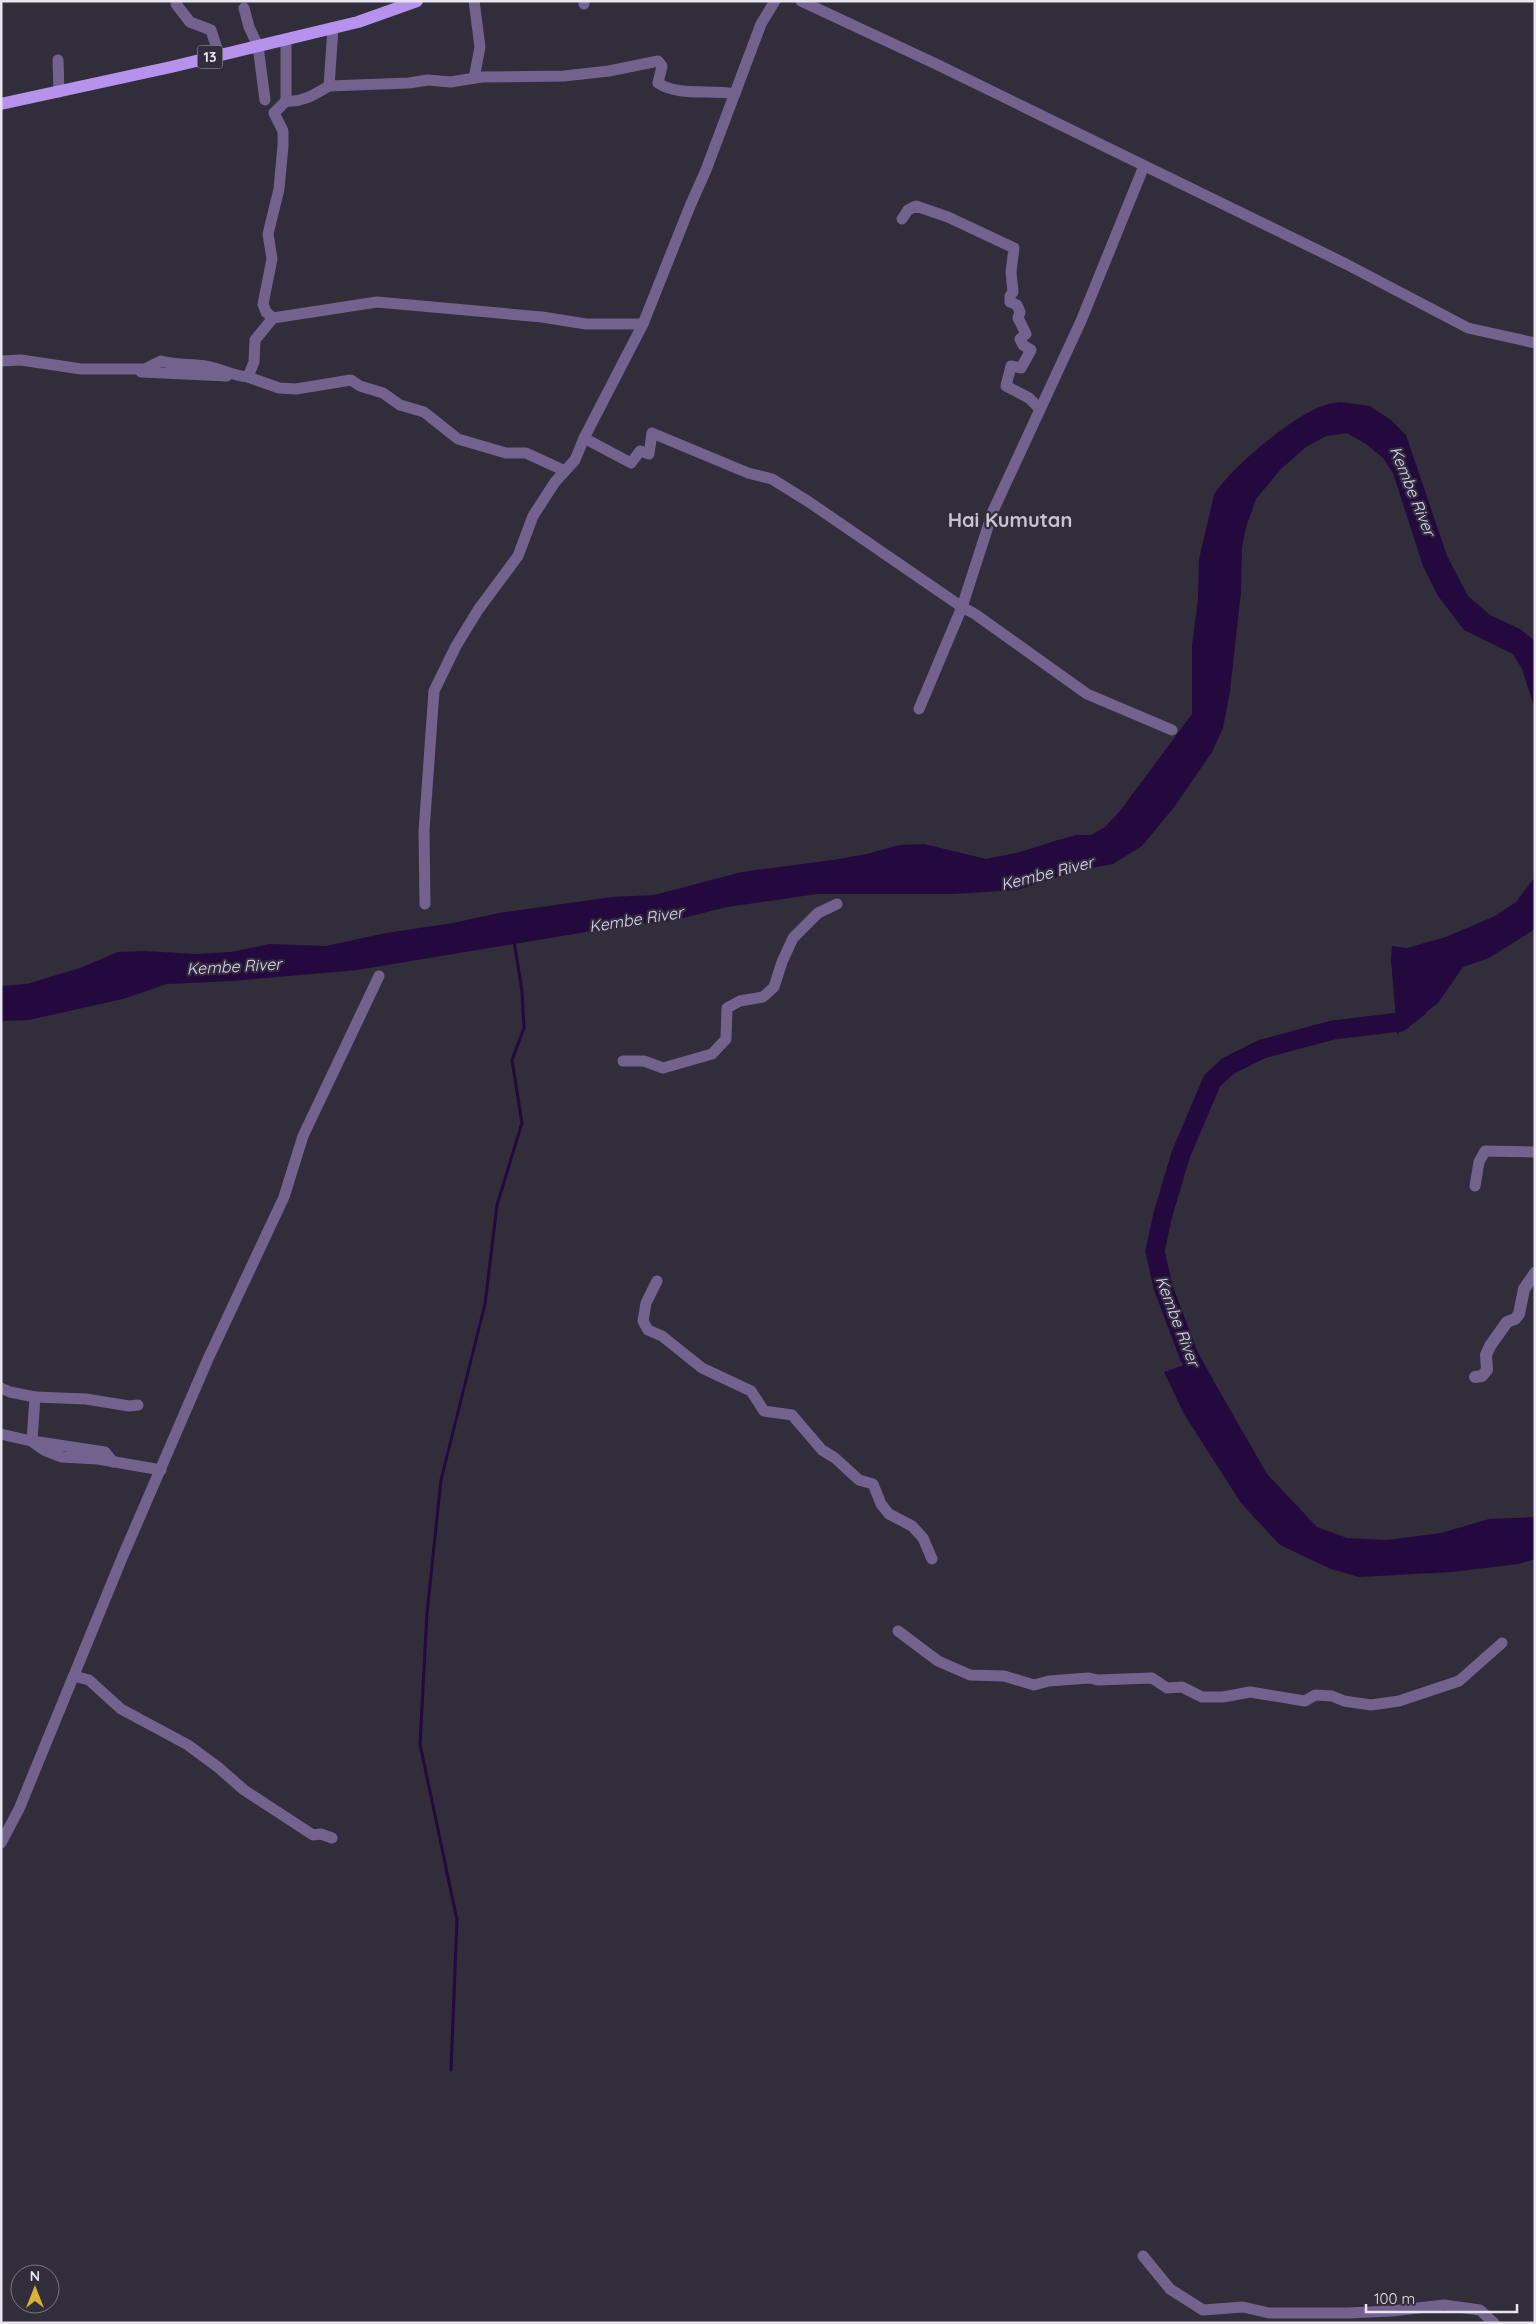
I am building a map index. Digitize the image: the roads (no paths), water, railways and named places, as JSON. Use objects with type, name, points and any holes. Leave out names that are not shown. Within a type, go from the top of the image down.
[{"type":"main road","name":"13","points":[[1,104],[358,22],[417,1]]},
{"type":"street","points":[[474,1],[480,47],[474,78]]},
{"type":"street","points":[[425,904],[424,831],[434,691],[456,646],[478,610],[518,556],[533,516],[575,460],[584,438],[643,324],[706,170],[761,24],[774,1]]},
{"type":"street","points":[[801,1],[936,64],[1346,264],[1468,328],[1535,343]]},
{"type":"street","points":[[176,4],[190,22],[211,30],[219,55]]},
{"type":"street","points":[[244,8],[248,27],[258,46],[260,99],[294,102],[312,96],[329,86],[409,83],[428,80],[450,82],[474,78],[564,76],[609,71],[658,62],[662,66],[658,83],[666,88],[684,91],[720,91],[735,94]]},
{"type":"street","points":[[329,86],[333,28]]},
{"type":"street","points":[[273,318],[266,312],[263,304],[272,259],[268,234],[279,188],[283,146],[283,131],[274,113],[285,102],[286,39]]},
{"type":"street","points":[[58,60],[59,92]]},
{"type":"street","points":[[918,709],[962,607],[993,510],[1081,322],[1144,166]]},
{"type":"street","points":[[902,218],[908,210],[916,206],[948,217],[1014,248],[1011,272],[1013,292],[1010,296],[1010,302],[1017,305],[1020,312],[1018,318],[1026,334],[1020,339],[1023,345],[1031,350],[1021,368],[1011,366],[1006,386],[1029,398],[1040,409]]},
{"type":"street","points":[[242,377],[254,362],[255,340],[273,318],[377,302],[542,317],[586,324],[643,324]]},
{"type":"street","points":[[1,360],[21,360],[81,369],[145,369],[161,361],[179,365],[206,366],[280,388],[296,389],[351,380],[360,386],[383,392],[400,405],[424,412],[458,439],[506,453],[526,453],[565,471]]},
{"type":"street","points":[[584,438],[631,463],[640,451],[649,454],[652,433],[748,473],[772,479],[975,614],[1087,694],[1172,730]]},
{"type":"street","points":[[623,1061],[644,1061],[663,1068],[712,1054],[726,1039],[727,1008],[740,1001],[763,997],[774,987],[782,962],[793,938],[818,913],[837,904]]},
{"type":"street","points":[[1,1843],[20,1809],[160,1470],[208,1359],[284,1197],[302,1136],[379,976]]},
{"type":"street","points":[[1475,1186],[1480,1162],[1485,1151],[1535,1152]]},
{"type":"street","points":[[1475,1377],[1482,1376],[1486,1370],[1486,1355],[1507,1322],[1515,1319],[1520,1314],[1524,1289],[1535,1273]]},
{"type":"street","points":[[657,1281],[646,1303],[643,1321],[648,1330],[662,1336],[702,1368],[751,1391],[764,1410],[792,1415],[822,1450],[835,1458],[859,1480],[873,1484],[881,1504],[889,1514],[912,1526],[923,1538],[932,1558]]},
{"type":"street","points":[[1,1388],[10,1392],[35,1397],[86,1399],[129,1406],[138,1405]]},
{"type":"street","points":[[32,1441],[35,1397]]},
{"type":"street","points":[[1,1434],[32,1441],[44,1450],[62,1457],[113,1462],[160,1470]]},
{"type":"street","points":[[898,1631],[938,1661],[970,1675],[1004,1676],[1034,1685],[1049,1681],[1089,1678],[1098,1680],[1152,1678],[1167,1688],[1182,1687],[1202,1698],[1224,1697],[1250,1692],[1305,1702],[1314,1695],[1332,1696],[1344,1702],[1371,1705],[1399,1702],[1459,1680],[1502,1644]]},
{"type":"street","points":[[74,1676],[89,1680],[121,1708],[188,1745],[244,1790],[313,1835],[321,1834],[332,1838]]},
{"type":"street","points":[[1143,2256],[1170,2289],[1203,2310],[1243,2307],[1269,2313],[1348,2313],[1392,2311],[1444,2305],[1480,2310],[1494,2323]]},
{"type":"water","points":[[1340,402],[1370,406],[1391,420],[1406,435],[1447,556],[1468,596],[1490,615],[1520,629],[1535,641],[1535,709],[1522,669],[1513,654],[1464,630],[1438,596],[1423,566],[1393,473],[1383,458],[1366,444],[1347,433],[1326,436],[1306,447],[1281,469],[1256,499],[1246,527],[1242,548],[1241,592],[1230,691],[1223,728],[1212,752],[1175,806],[1142,846],[1113,864],[1080,870],[1017,890],[953,894],[817,894],[727,907],[671,921],[628,925],[357,970],[232,981],[167,984],[123,999],[29,1020],[1,1021],[1,986],[27,984],[80,968],[118,952],[145,951],[194,954],[231,952],[269,944],[326,946],[386,933],[453,923],[499,913],[612,897],[654,895],[742,872],[833,860],[867,854],[899,845],[924,844],[986,859],[1020,852],[1076,835],[1091,835],[1105,827],[1120,811],[1192,714],[1192,645],[1198,600],[1199,559],[1214,495],[1248,457],[1281,430],[1312,410],[1327,404]]},
{"type":"water","points":[[1535,877],[1535,929],[1489,958],[1463,967],[1438,1003],[1397,1034],[1391,959],[1392,946],[1407,948],[1446,937],[1495,916],[1516,902]]},
{"type":"water","points":[[1201,1359],[1267,1474],[1317,1527],[1347,1538],[1387,1540],[1441,1533],[1489,1519],[1535,1517],[1535,1559],[1518,1564],[1452,1572],[1359,1577],[1331,1569],[1280,1545],[1241,1503],[1184,1414],[1164,1372]]},
{"type":"waterway","points":[[451,2070],[457,1920],[420,1744],[427,1613],[441,1480],[485,1304],[497,1205],[522,1123],[512,1060],[524,1028],[522,991],[514,941]]},
{"type":"waterway","name":"Kembe River","points":[[1204,1383],[1189,1356],[1163,1287],[1155,1251],[1163,1214],[1181,1154],[1212,1081],[1228,1066],[1262,1049],[1333,1030],[1400,1022],[1418,1008]]},
{"type":"district","name":"Hai Kumutan","points":[[1010,519]]}]
